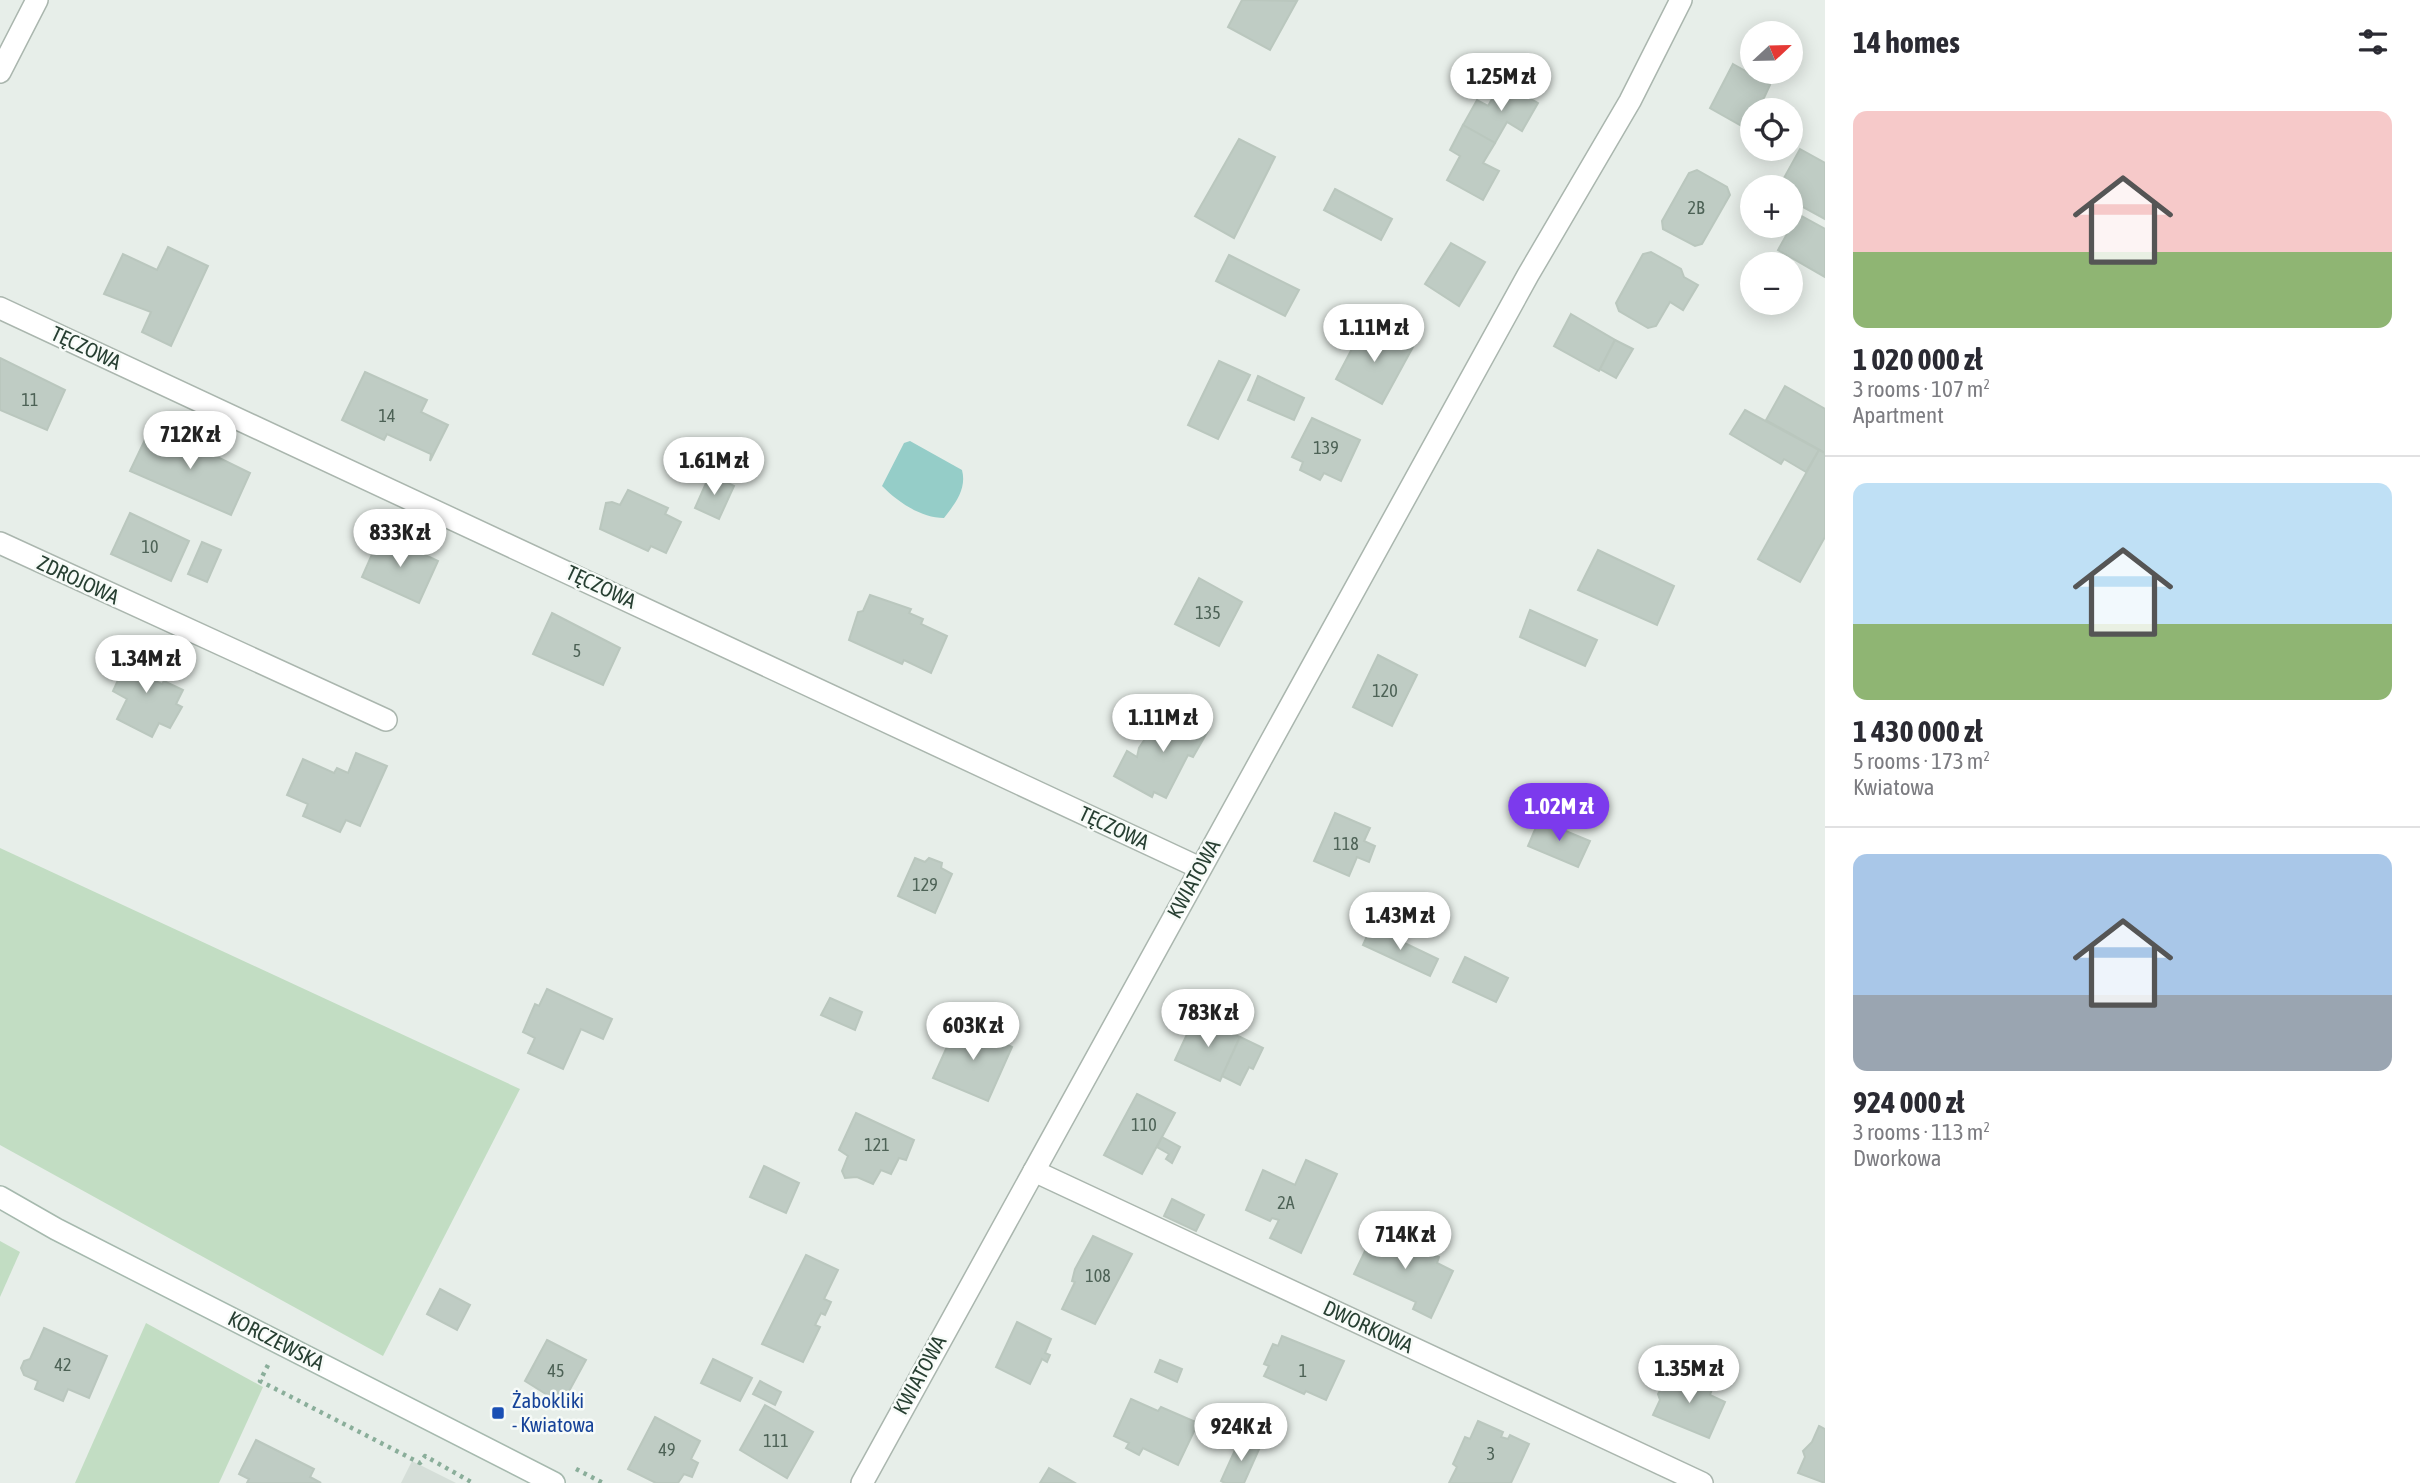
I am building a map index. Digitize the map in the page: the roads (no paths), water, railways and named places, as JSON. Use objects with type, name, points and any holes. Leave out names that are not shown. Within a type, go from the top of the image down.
[{"type":"street","points":[[0,72],[37,0]]},
{"type":"street","name":"KWIATOWA","points":[[862,1483],[1528,275],[1630,101],[1681,0]]},
{"type":"street","name":"TĘCZOWA","points":[[0,308],[1200,868]]},
{"type":"street","name":"ZDROJOWA","points":[[0,543],[386,720]]},
{"type":"street","name":"DWORKOWA","points":[[1034,1171],[1702,1483]]},
{"type":"street","name":"KORCZEWSKA","points":[[0,1197],[56,1229],[554,1483]]},
{"type":"water","points":[[910,441],[962,470],[961,490],[944,518],[910,508],[882,486],[904,443]]},
{"type":"place","name":"Żabokliki - Kwiatowa","points":[[498,1413]]}]
